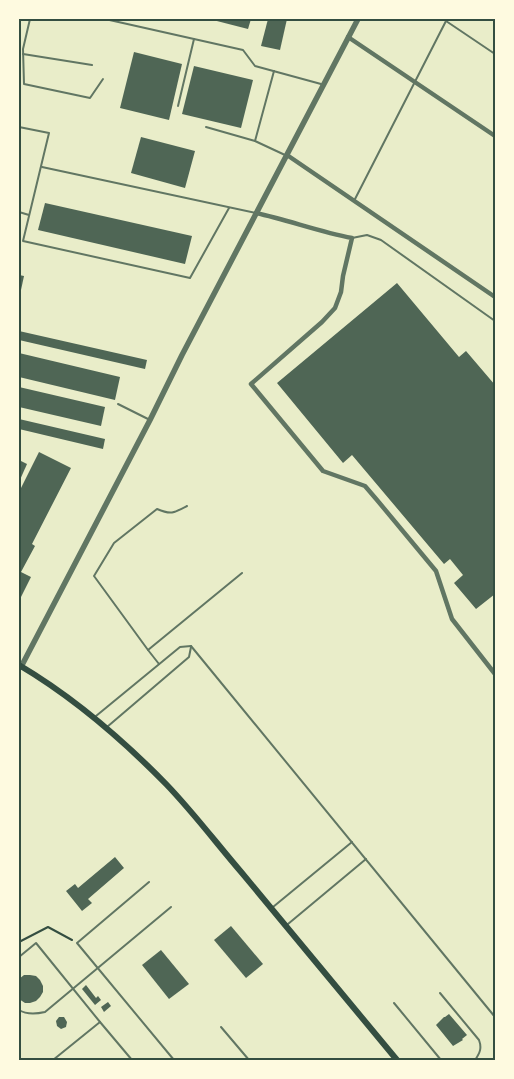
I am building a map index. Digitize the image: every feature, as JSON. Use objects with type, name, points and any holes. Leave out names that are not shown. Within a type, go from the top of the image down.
[{"type":"main road","points":[[20,668],[66,697],[93,718],[167,785],[272,908],[397,1060]]},
{"type":"street","points":[[20,668],[358,19]]},
{"type":"street","points":[[348,36],[495,136]]},
{"type":"street","points":[[287,155],[495,297]]},
{"type":"street","points":[[256,213],[352,238],[336,308],[251,384],[322,470],[365,486],[436,571],[452,619],[495,674]]},
{"type":"lane","points":[[30,19],[22,48],[24,84],[90,98],[103,79]]},
{"type":"lane","points":[[105,19],[243,50],[255,66],[323,84]]},
{"type":"lane","points":[[354,201],[446,20],[495,54]]},
{"type":"lane","points":[[178,106],[194,39]]},
{"type":"lane","points":[[23,54],[92,65]]},
{"type":"lane","points":[[255,141],[274,71]]},
{"type":"lane","points":[[19,126],[49,133],[23,241],[190,278],[229,208]]},
{"type":"lane","points":[[206,127],[255,141],[287,155]]},
{"type":"lane","points":[[42,167],[256,213]]},
{"type":"lane","points":[[19,212],[29,215]]},
{"type":"lane","points":[[352,238],[367,234],[381,240],[495,321]]},
{"type":"lane","points":[[118,404],[150,420]]},
{"type":"lane","points":[[159,664],[94,576],[114,543],[157,509],[167,513],[174,513],[187,506]]},
{"type":"lane","points":[[148,650],[242,573]]},
{"type":"lane","points":[[93,718],[180,647],[191,646]]},
{"type":"lane","points":[[105,728],[189,657],[191,646]]},
{"type":"lane","points":[[191,646],[495,1017]]},
{"type":"lane","points":[[272,908],[352,842]]},
{"type":"lane","points":[[286,926],[366,859]]},
{"type":"lane","points":[[149,882],[77,942],[174,1060]]},
{"type":"lane","points":[[19,1010],[34,1014],[45,1012],[171,907]]},
{"type":"lane","points":[[19,957],[36,943],[132,1060]]},
{"type":"lane","points":[[440,992],[481,1046],[480,1052],[474,1060]]},
{"type":"lane","points":[[394,1003],[441,1060]]},
{"type":"lane","points":[[53,1060],[100,1022]]},
{"type":"lane","points":[[221,1027],[249,1060]]},
{"type":"path","points":[[19,942],[48,927],[77,942]]},
{"type":"building","points":[[209,19],[251,19],[248,29]]},
{"type":"building","points":[[268,19],[287,19],[280,50],[261,46]]},
{"type":"building","points":[[134,52],[182,64],[169,120],[120,108]]},
{"type":"building","points":[[194,66],[253,80],[241,128],[182,114]]},
{"type":"building","points":[[141,137],[195,151],[185,188],[131,173]]},
{"type":"building","points":[[45,203],[192,236],[185,264],[38,230]]},
{"type":"building","points":[[19,275],[24,276],[21,290],[19,290]]},
{"type":"building","points":[[397,283],[459,357],[466,351],[495,385],[495,594],[476,609],[454,583],[463,575],[450,559],[444,564],[352,455],[343,463],[277,383]]},
{"type":"building","points":[[19,331],[147,360],[145,369],[19,340]]},
{"type":"building","points":[[19,353],[120,377],[115,400],[19,377]]},
{"type":"building","points":[[19,387],[105,407],[101,426],[19,407]]},
{"type":"building","points":[[19,419],[105,439],[103,449],[19,429]]},
{"type":"building","points":[[39,452],[71,468],[32,544],[35,546],[21,572],[31,577],[21,597],[19,596],[19,492]]},
{"type":"building","points":[[19,460],[27,464],[19,482]]},
{"type":"building","points":[[115,857],[124,868],[88,899],[92,903],[82,911],[66,891],[75,884],[78,888]]},
{"type":"building","points":[[231,926],[263,964],[246,978],[214,940]]},
{"type":"building","points":[[161,950],[189,984],[169,999],[142,965]]},
{"type":"building","points":[[24,975],[36,976],[43,986],[43,992],[40,997],[30,1003],[25,1003],[19,999],[19,979]]},
{"type":"building","points":[[86,985],[96,998],[98,996],[101,1000],[95,1005],[82,989]]},
{"type":"building","points":[[108,1002],[111,1006],[104,1012],[101,1007]]},
{"type":"building","points":[[449,1014],[467,1035],[453,1046],[436,1025]]},
{"type":"building","points":[[59,1017],[64,1017],[67,1022],[66,1027],[61,1029],[57,1026],[56,1021]]}]
